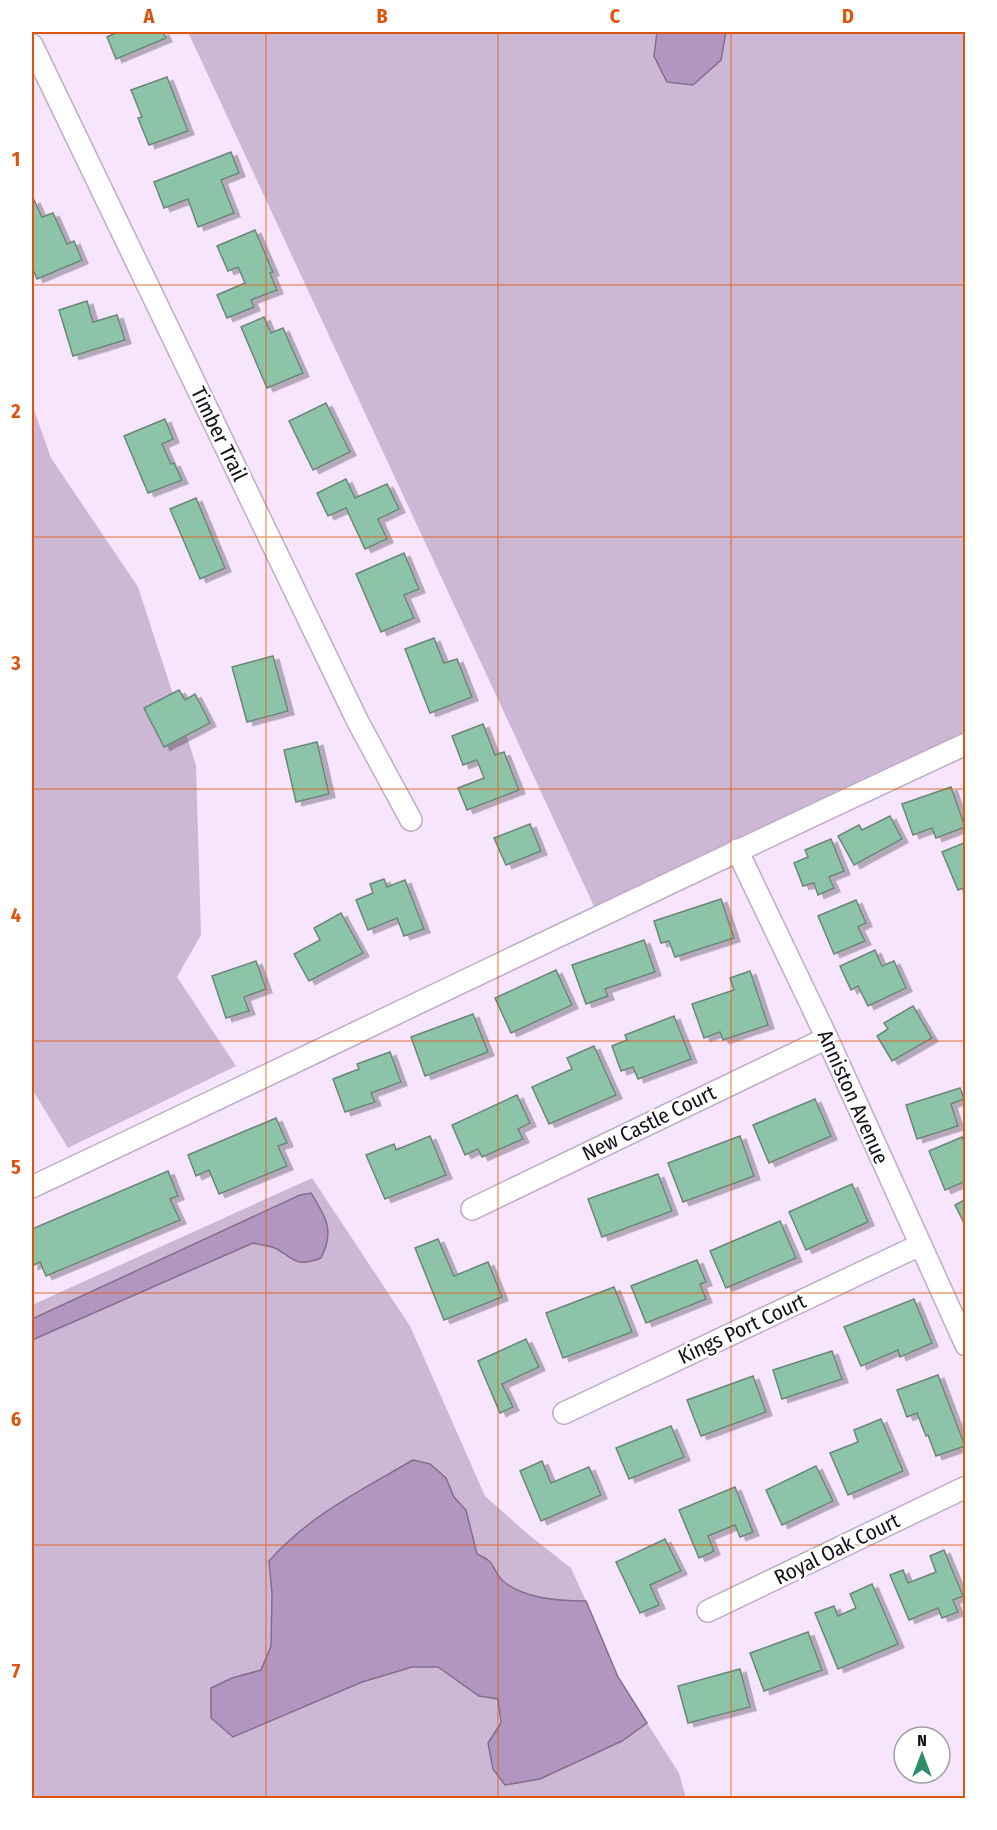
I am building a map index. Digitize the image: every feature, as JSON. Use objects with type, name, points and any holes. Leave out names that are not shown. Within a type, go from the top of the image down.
[{"type":"street","name":"Timber Trail","points":[[32,45],[358,722],[411,820]]},
{"type":"street","points":[[32,1187],[446,991],[736,850],[966,744]]},
{"type":"street","name":"Anniston Avenue","points":[[736,850],[827,1038],[966,1345]]},
{"type":"street","name":"New Castle Court","points":[[472,1209],[827,1038]]},
{"type":"street","name":"Kings Port Court","points":[[564,1413],[920,1245]]},
{"type":"street","name":"Royal Oak Court","points":[[708,1611],[966,1487]]},
{"type":"shaded area","points":[[188,32],[965,32],[965,743],[599,917]]},
{"type":"shaded area","points":[[657,32],[726,32],[721,60],[693,85],[667,82],[654,56]]},
{"type":"shaded area","points":[[32,404],[51,458],[138,587],[196,765],[201,935],[177,977],[236,1066],[68,1148],[32,1089]]},
{"type":"shaded area","points":[[312,1178],[410,1326],[485,1496],[571,1568],[586,1601],[532,1595],[504,1581],[488,1560],[477,1555],[466,1510],[454,1497],[446,1478],[269,1561],[272,1594],[271,1646],[261,1670],[232,1678],[233,1737],[362,1682],[412,1667],[438,1667],[479,1696],[498,1699],[505,1785],[540,1778],[622,1741],[647,1723],[679,1773],[686,1798],[32,1798],[32,1340],[253,1243],[275,1247],[285,1256],[300,1195],[32,1319],[32,1305]]},
{"type":"shaded area","points":[[311,1193],[327,1224],[327,1240],[321,1258],[307,1262],[297,1261],[274,1248],[253,1243],[32,1340],[32,1319],[300,1195]]},
{"type":"shaded area","points":[[413,1460],[430,1464],[446,1478],[454,1497],[466,1510],[477,1554],[491,1563],[503,1581],[521,1592],[532,1595],[586,1601],[618,1677],[647,1723],[622,1741],[540,1779],[505,1785],[493,1769],[488,1743],[501,1723],[498,1699],[479,1696],[438,1667],[412,1667],[362,1682],[233,1737],[211,1718],[211,1688],[232,1678],[261,1670],[271,1646],[272,1594],[269,1561],[285,1544],[337,1504]]},
{"type":"building","points":[[118,32],[163,32],[166,38],[116,59],[107,37]]},
{"type":"building","points":[[167,77],[188,131],[149,145],[138,118],[142,117],[131,90]]},
{"type":"building","points":[[231,152],[239,173],[221,180],[234,213],[198,227],[188,199],[164,208],[154,182]]},
{"type":"building","points":[[34,200],[42,217],[53,213],[67,244],[74,241],[82,260],[37,279],[32,267],[32,201]]},
{"type":"building","points":[[255,230],[273,272],[270,273],[277,290],[251,300],[254,307],[227,318],[217,295],[245,283],[238,267],[228,271],[217,246]]},
{"type":"building","points":[[87,301],[93,322],[117,315],[125,340],[73,356],[59,310]]},
{"type":"building","points":[[264,317],[271,333],[283,328],[303,373],[267,388],[241,327]]},
{"type":"building","points":[[326,403],[350,452],[313,470],[289,421]]},
{"type":"building","points":[[165,419],[173,439],[162,444],[171,464],[174,463],[182,480],[148,493],[124,436]]},
{"type":"building","points":[[346,479],[355,498],[387,484],[399,509],[378,519],[387,539],[365,549],[346,508],[328,516],[317,493]]},
{"type":"building","points":[[196,498],[225,568],[200,579],[170,509]]},
{"type":"building","points":[[404,553],[419,589],[404,595],[414,618],[381,632],[356,574]]},
{"type":"building","points":[[434,638],[444,663],[457,659],[472,697],[430,713],[405,649]]},
{"type":"building","points":[[273,656],[288,711],[247,722],[232,667]]},
{"type":"building","points":[[179,690],[185,700],[195,694],[210,723],[164,747],[144,708]]},
{"type":"building","points":[[483,724],[495,755],[504,752],[519,790],[467,810],[458,788],[484,778],[477,760],[463,765],[452,736]]},
{"type":"building","points":[[317,742],[329,794],[296,802],[284,750]]},
{"type":"building","points":[[951,787],[965,827],[936,838],[932,828],[913,835],[902,804]]},
{"type":"building","points":[[890,816],[902,839],[854,865],[838,836],[859,825],[862,830]]},
{"type":"building","points":[[530,824],[541,851],[506,865],[494,838]]},
{"type":"building","points":[[831,839],[844,871],[829,877],[834,888],[818,895],[814,883],[803,886],[794,863],[808,857],[805,850]]},
{"type":"building","points":[[966,842],[966,887],[958,890],[942,852]]},
{"type":"building","points":[[384,879],[387,887],[405,880],[424,929],[404,936],[397,918],[368,930],[356,900],[373,893],[370,884]]},
{"type":"building","points":[[721,899],[734,938],[675,957],[669,941],[661,943],[654,921]]},
{"type":"building","points":[[856,900],[866,923],[858,927],[865,941],[834,954],[818,916]]},
{"type":"building","points":[[341,913],[363,953],[309,981],[294,954],[320,940],[314,928]]},
{"type":"building","points":[[644,940],[655,972],[605,989],[608,996],[586,1004],[572,965]]},
{"type":"building","points":[[875,950],[882,966],[894,961],[906,988],[868,1006],[858,986],[851,990],[840,966]]},
{"type":"building","points":[[256,961],[266,989],[244,997],[249,1011],[226,1018],[212,976]]},
{"type":"building","points":[[556,970],[572,1005],[511,1033],[495,998]]},
{"type":"building","points":[[750,971],[768,1025],[723,1040],[720,1032],[704,1038],[692,1004],[734,990],[730,978]]},
{"type":"building","points":[[913,1006],[932,1038],[892,1061],[877,1036],[888,1029],[884,1023]]},
{"type":"building","points":[[473,1014],[488,1052],[425,1076],[411,1037]]},
{"type":"building","points":[[674,1016],[691,1059],[638,1079],[633,1067],[621,1071],[612,1046],[627,1040],[625,1035]]},
{"type":"building","points":[[594,1046],[616,1095],[549,1124],[532,1087],[572,1069],[567,1058]]},
{"type":"building","points":[[390,1052],[401,1082],[371,1093],[375,1102],[345,1112],[333,1079],[359,1069],[357,1064]]},
{"type":"building","points":[[960,1088],[964,1099],[951,1104],[958,1126],[917,1139],[906,1105]]},
{"type":"building","points":[[517,1095],[530,1123],[518,1129],[523,1139],[482,1157],[478,1149],[465,1155],[452,1125]]},
{"type":"building","points":[[815,1099],[831,1136],[769,1163],[753,1125]]},
{"type":"building","points":[[276,1118],[287,1143],[278,1146],[287,1166],[219,1194],[209,1170],[196,1176],[188,1155]]},
{"type":"building","points":[[430,1136],[446,1175],[385,1199],[366,1155],[394,1144],[396,1150]]},
{"type":"building","points":[[740,1136],[754,1176],[683,1202],[668,1163]]},
{"type":"building","points":[[962,1137],[966,1146],[966,1181],[945,1190],[929,1151]]},
{"type":"building","points":[[168,1171],[178,1196],[170,1199],[180,1220],[46,1276],[40,1262],[32,1266],[32,1229]]},
{"type":"building","points":[[658,1174],[672,1211],[602,1237],[588,1199]]},
{"type":"building","points":[[852,1184],[868,1222],[806,1250],[789,1212]]},
{"type":"building","points":[[966,1199],[966,1227],[955,1205]]},
{"type":"building","points":[[780,1221],[796,1258],[726,1288],[710,1251]]},
{"type":"building","points":[[438,1239],[454,1276],[488,1262],[502,1297],[444,1320],[415,1248]]},
{"type":"building","points":[[697,1260],[706,1282],[700,1284],[706,1299],[646,1323],[631,1286]]},
{"type":"building","points":[[614,1287],[632,1332],[563,1358],[546,1313]]},
{"type":"building","points":[[914,1299],[932,1343],[900,1357],[898,1350],[861,1366],[844,1327]]},
{"type":"building","points":[[526,1339],[539,1367],[502,1384],[513,1407],[500,1413],[478,1361]]},
{"type":"building","points":[[832,1351],[842,1379],[782,1399],[773,1370]]},
{"type":"building","points":[[938,1375],[965,1446],[936,1456],[917,1413],[907,1417],[897,1390]]},
{"type":"building","points":[[753,1376],[766,1412],[701,1436],[687,1400]]},
{"type":"building","points":[[881,1419],[903,1471],[848,1495],[830,1453],[858,1442],[854,1430]]},
{"type":"building","points":[[671,1426],[684,1457],[629,1479],[616,1448]]},
{"type":"building","points":[[542,1461],[551,1483],[589,1467],[601,1495],[541,1521],[520,1471]]},
{"type":"building","points":[[816,1466],[833,1501],[782,1525],[766,1490]]},
{"type":"building","points":[[735,1487],[753,1532],[740,1537],[735,1525],[708,1536],[714,1551],[699,1558],[679,1510]]},
{"type":"building","points":[[665,1539],[681,1571],[650,1585],[659,1605],[640,1613],[616,1562]]},
{"type":"building","points":[[944,1550],[963,1596],[953,1600],[958,1612],[942,1618],[938,1608],[909,1620],[890,1575],[903,1570],[908,1583],[936,1572],[930,1556]]},
{"type":"building","points":[[872,1584],[898,1644],[838,1669],[815,1613],[834,1606],[838,1616],[856,1608],[850,1594]]},
{"type":"building","points":[[808,1632],[822,1670],[764,1691],[750,1653]]},
{"type":"building","points":[[740,1669],[750,1707],[688,1723],[678,1686]]}]
